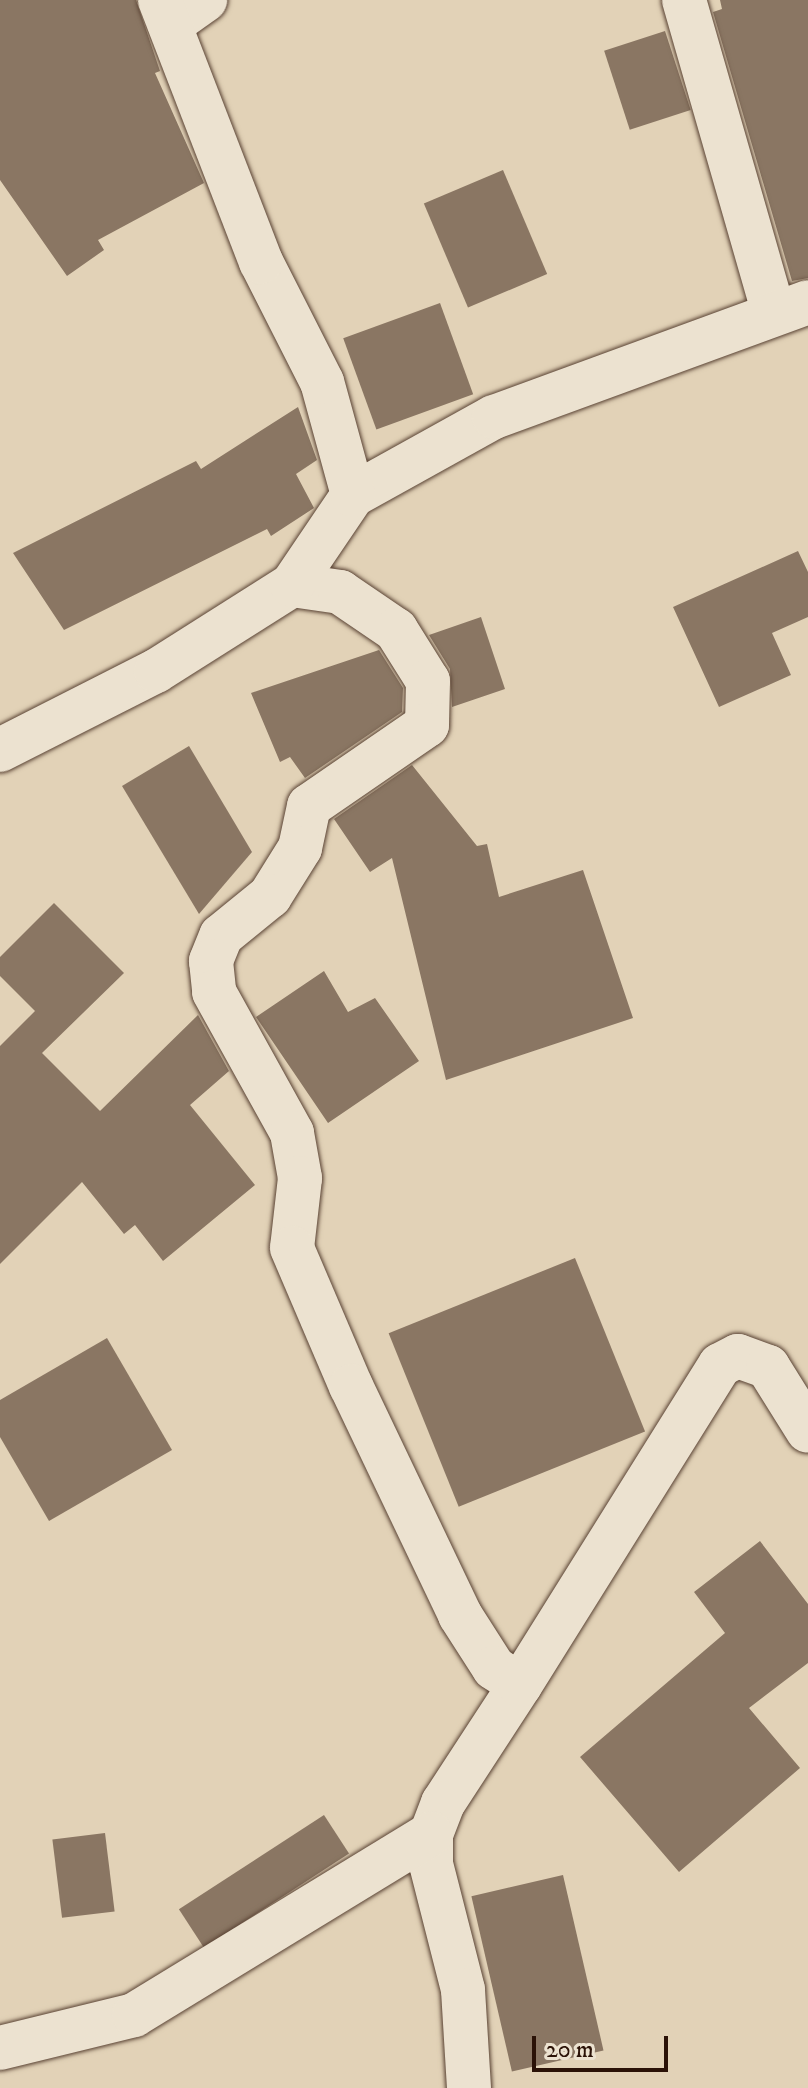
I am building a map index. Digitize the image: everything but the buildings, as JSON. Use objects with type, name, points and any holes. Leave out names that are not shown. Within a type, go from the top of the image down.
[{"type":"street","points":[[0,750],[156,671],[292,585],[353,495],[494,417],[791,307],[684,0]]},
{"type":"street","points":[[179,8],[261,262],[322,382],[353,495]]},
{"type":"street","points":[[292,585],[340,592],[396,630],[428,681],[427,725],[309,806],[300,848],[270,896],[221,936],[211,961],[214,992],[292,1133],[300,1178],[292,1248],[351,1386],[460,1615],[494,1668],[520,1685]]},
{"type":"street","points":[[469,2088],[463,1990],[431,1864],[431,1834],[443,1803],[720,1365],[752,1357],[768,1367],[808,1431]]},
{"type":"street","points":[[0,2048],[134,2015],[431,1834]]}]
